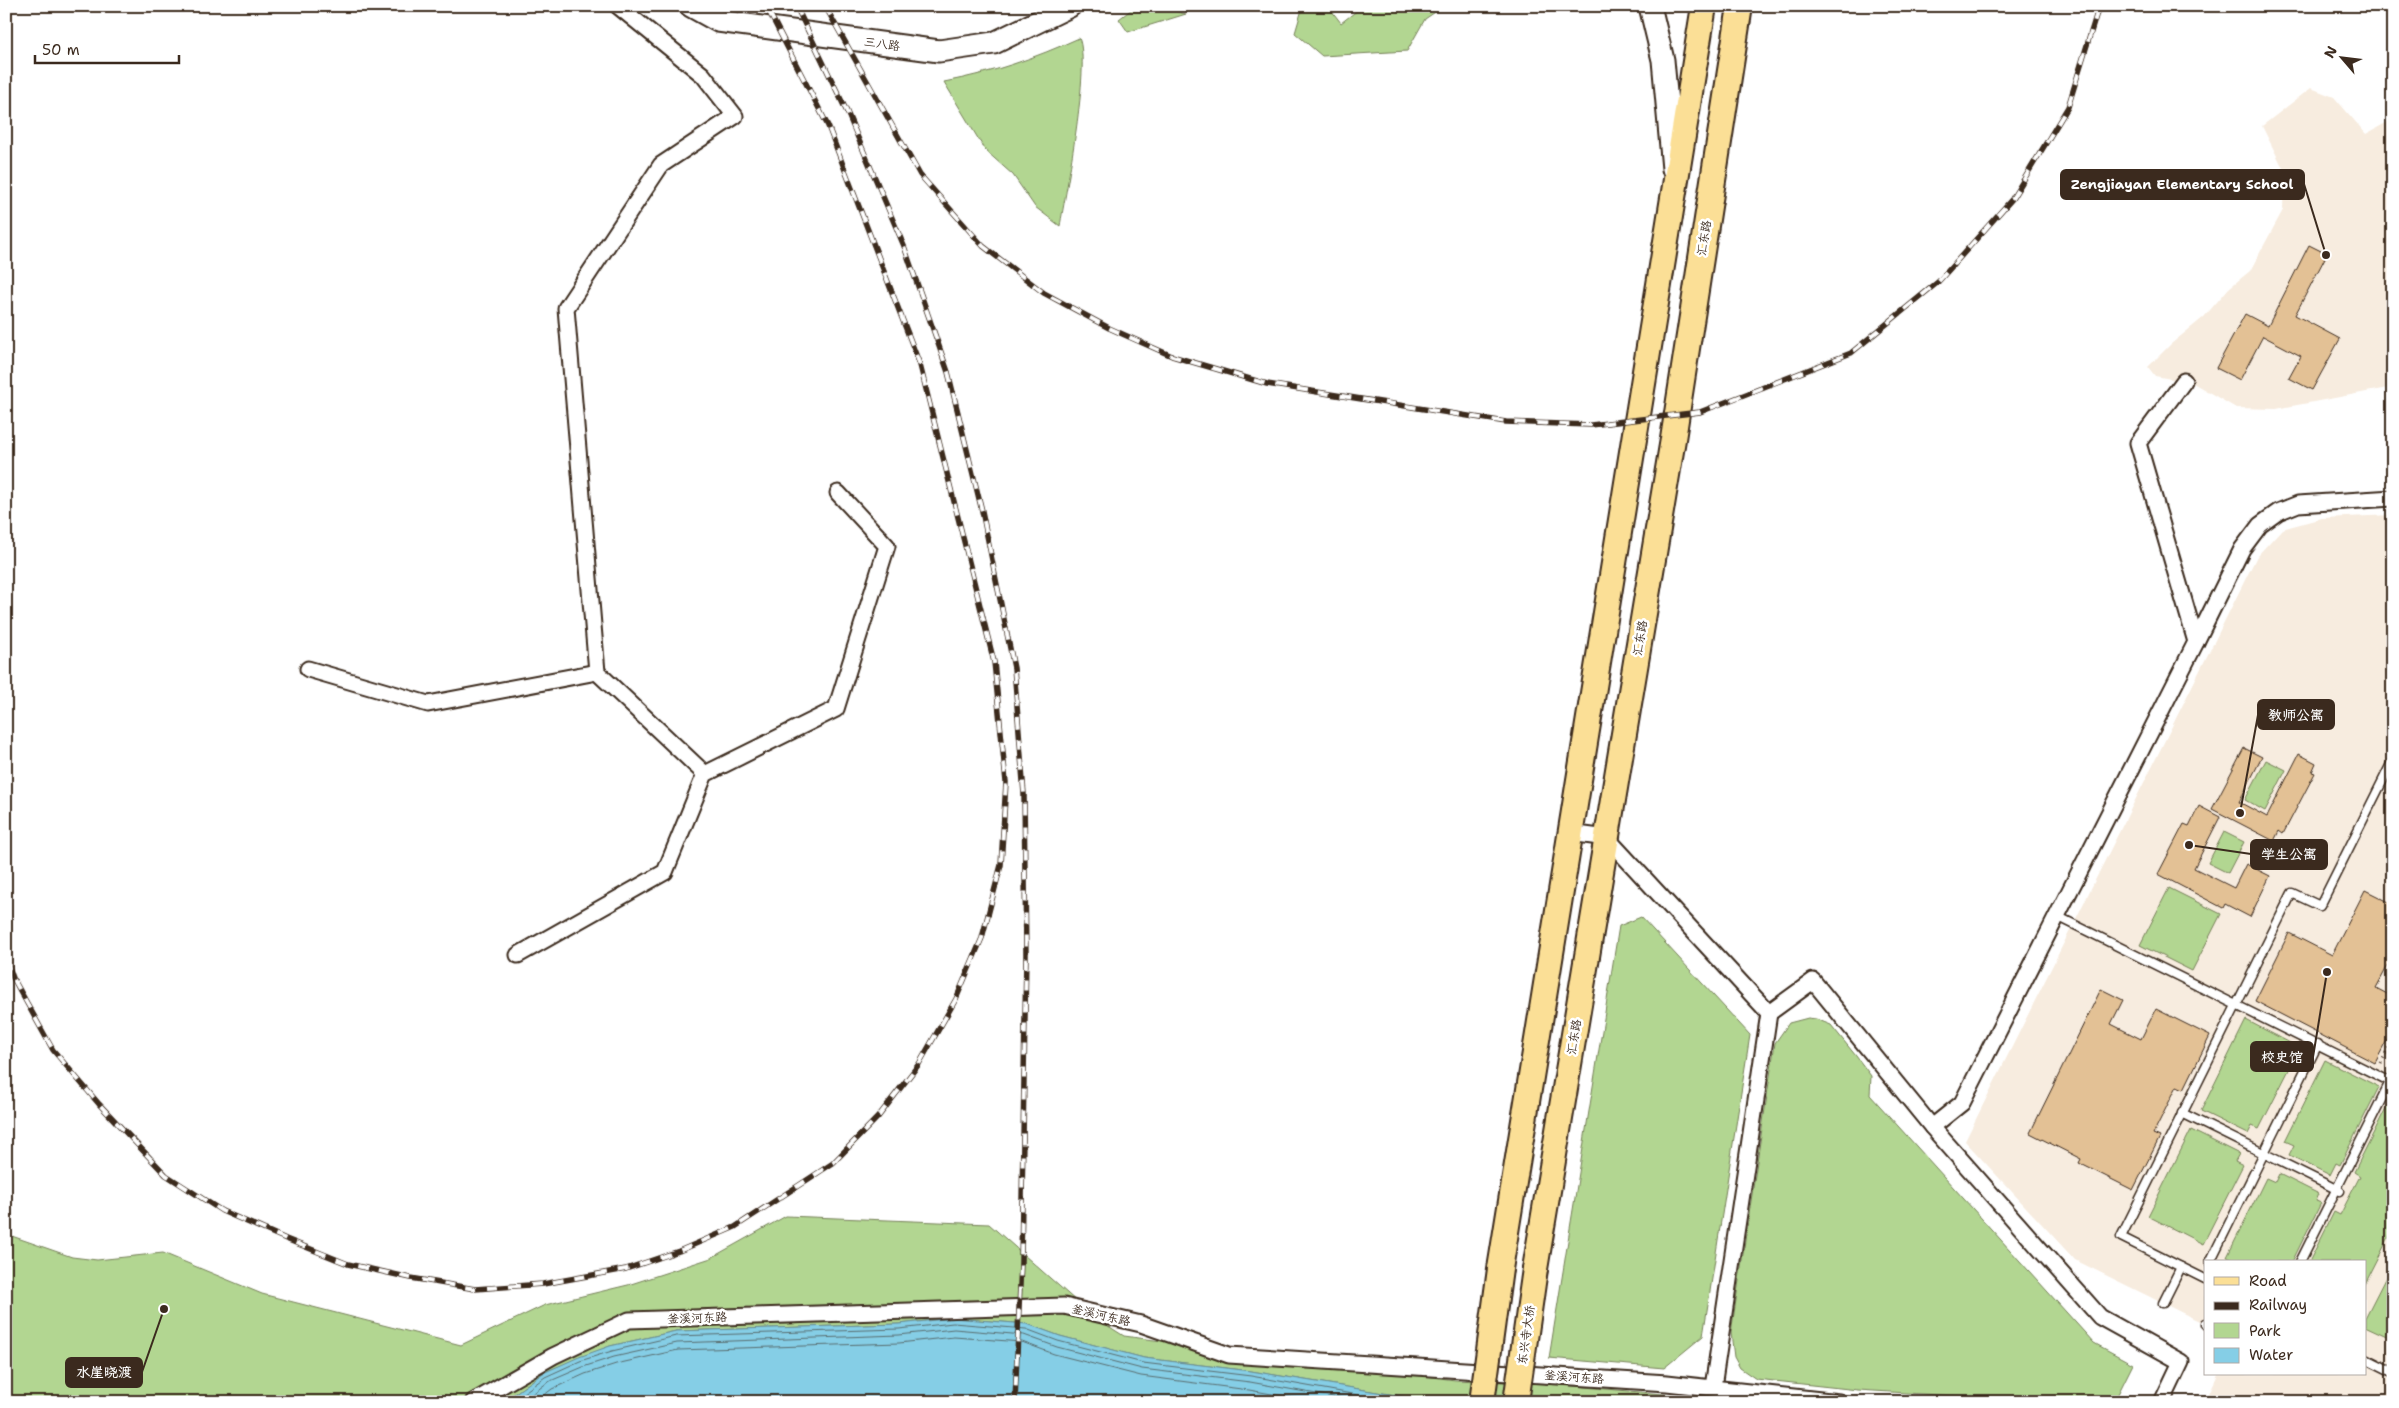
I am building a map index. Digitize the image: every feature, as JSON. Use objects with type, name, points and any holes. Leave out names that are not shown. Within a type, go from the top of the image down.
[{"type":"main road","name":"三八路","points":[[691,6],[718,21],[939,51],[994,43],[1070,6]]},
{"type":"main road","points":[[1650,6],[1663,60],[1675,191]]},
{"type":"main road","points":[[1482,1402],[1500,1269],[1632,440],[1675,191],[1704,6]]},
{"type":"main road","name":"汇东路","points":[[1535,1269],[1673,439],[1740,6]]},
{"type":"main road","name":"东兴寺大桥","points":[[1516,1402],[1535,1269]]},
{"type":"street","points":[[618,6],[703,75],[735,116],[661,165],[566,308],[597,672],[705,774]]},
{"type":"street","points":[[2184,381],[2138,443],[2196,642]]},
{"type":"street","points":[[518,955],[665,872],[705,774],[836,709],[888,546],[838,493]]},
{"type":"street","points":[[1932,1127],[1962,1104],[2242,549],[2260,525],[2278,512],[2298,504],[2393,498]]},
{"type":"street","points":[[308,669],[428,704],[597,672]]},
{"type":"street","points":[[1570,834],[1607,838],[1769,1013]]},
{"type":"street","points":[[1713,1387],[1769,1013],[1813,981],[1932,1127],[2100,1317],[2182,1362],[2162,1402]]},
{"type":"street","name":"釜溪河东路","points":[[472,1402],[553,1356],[629,1320],[1064,1306],[1141,1324],[1229,1355],[1713,1387],[1839,1402]]},
{"type":"lane","points":[[1187,6],[1192,6]]},
{"type":"lane","points":[[2204,1276],[2181,1267],[2121,1237],[2292,893],[2320,906],[2393,760]]},
{"type":"lane","points":[[2057,916],[2392,1082],[2301,1260]]},
{"type":"lane","points":[[2211,1260],[2318,1044]]},
{"type":"lane","points":[[2182,1113],[2340,1191]]},
{"type":"lane","points":[[2163,1303],[2181,1267]]},
{"type":"lane","points":[[2366,1358],[2393,1372]]},
{"type":"path","points":[[2375,1074],[2393,1039]]},
{"type":"shaded area","points":[[2311,88],[2334,97],[2366,134],[2393,119],[2393,387],[2276,409],[2236,408],[2193,383],[2155,376],[2148,367],[2171,344],[2204,317],[2229,288],[2250,271],[2283,210],[2284,170],[2262,126]]},
{"type":"shaded area","points":[[2393,515],[2393,1402],[2205,1402],[2217,1376],[2366,1376],[2366,1260],[2204,1260],[2204,1324],[2075,1260],[1965,1141],[2257,556],[2282,529],[2322,518]]},
{"type":"green space","points":[[1136,6],[1168,6],[1175,11],[1186,14],[1128,32],[1119,19]]},
{"type":"green space","points":[[1303,6],[1328,6],[1341,23],[1363,6],[1444,6],[1425,19],[1407,51],[1322,56],[1295,33]]},
{"type":"green space","points":[[1079,38],[1082,52],[1080,100],[1060,226],[1035,207],[1013,175],[985,150],[944,82],[1013,64]]},
{"type":"green space","points":[[2266,760],[2286,770],[2265,811],[2245,800]]},
{"type":"green space","points":[[2224,832],[2244,842],[2228,873],[2208,863]]},
{"type":"green space","points":[[2169,888],[2221,914],[2192,971],[2140,945]]},
{"type":"green space","points":[[1641,917],[1750,1035],[1703,1336],[1664,1368],[1549,1358],[1619,926]]},
{"type":"green space","points":[[1808,1018],[1831,1025],[1871,1076],[1870,1095],[2094,1343],[2133,1364],[2114,1402],[1989,1402],[1970,1397],[1858,1390],[1756,1379],[1740,1368],[1734,1357],[1731,1333],[1775,1043],[1789,1023]]},
{"type":"green space","points":[[2246,1020],[2300,1048],[2259,1129],[2252,1126],[2248,1134],[2201,1111]]},
{"type":"green space","points":[[2325,1060],[2379,1087],[2340,1165],[2336,1163],[2330,1175],[2289,1155],[2294,1145],[2285,1141]]},
{"type":"green space","points":[[2393,1094],[2393,1229],[2366,1282],[2366,1260],[2310,1260],[2334,1212],[2340,1215],[2360,1176],[2354,1172]]},
{"type":"green space","points":[[2191,1130],[2239,1154],[2235,1161],[2243,1165],[2203,1244],[2148,1216]]},
{"type":"green space","points":[[2279,1174],[2319,1194],[2316,1201],[2321,1203],[2293,1260],[2234,1260],[2227,1257],[2266,1178],[2275,1182]]},
{"type":"green space","points":[[786,1216],[989,1224],[1094,1317],[1124,1336],[1455,1380],[1551,1384],[1751,1402],[1437,1402],[1251,1371],[1144,1358],[1060,1336],[1027,1324],[953,1318],[899,1324],[676,1331],[610,1346],[543,1373],[503,1402],[6,1402],[6,1234],[72,1257],[97,1260],[163,1253],[262,1294],[461,1345],[545,1305],[628,1285],[711,1258]]},
{"type":"green space","points":[[2393,1263],[2393,1339],[2366,1326],[2366,1316]]},
{"type":"water","points":[[953,1318],[1027,1324],[1060,1336],[1144,1358],[1251,1371],[1437,1402],[503,1402],[543,1373],[579,1357],[610,1346],[676,1331],[899,1324]]},
{"type":"building","points":[[2309,245],[2327,254],[2295,315],[2340,339],[2312,390],[2289,378],[2301,356],[2263,336],[2240,380],[2216,368],[2245,314],[2268,326]]},
{"type":"building","points":[[2244,748],[2262,757],[2239,802],[2267,817],[2299,754],[2316,763],[2312,772],[2315,773],[2283,834],[2279,831],[2274,841],[2212,809]]},
{"type":"building","points":[[2199,806],[2220,817],[2194,868],[2234,888],[2246,864],[2270,876],[2250,917],[2225,904],[2223,908],[2158,874],[2184,824],[2189,826]]},
{"type":"building","points":[[2365,890],[2393,904],[2393,956],[2376,988],[2393,997],[2393,1029],[2375,1063],[2255,1001],[2289,933],[2332,955]]},
{"type":"building","points":[[2101,989],[2123,1000],[2111,1024],[2141,1039],[2156,1009],[2210,1036],[2184,1089],[2177,1086],[2153,1134],[2160,1137],[2133,1190],[2079,1163],[2081,1159],[2030,1133]]},
{"type":"railway","points":[[6,959],[13,978],[53,1050],[99,1104],[166,1175],[222,1211],[286,1239],[348,1264],[411,1278],[475,1289],[543,1284],[626,1269],[679,1251],[735,1227],[833,1163],[878,1117],[919,1064],[956,999],[982,938],[1001,865],[1006,782],[994,662],[920,365],[828,126],[766,6]]},
{"type":"railway","points":[[796,6],[847,112],[904,246],[948,372],[982,511],[1014,668],[1024,794],[1026,955],[1021,1262],[1015,1402]]},
{"type":"railway","points":[[825,6],[920,175],[983,246],[1044,293],[1109,328],[1172,356],[1267,384],[1506,422],[1591,425],[1700,412],[1851,353],[1938,282],[2012,199],[2068,107],[2099,6]]},
{"type":"place","name":"Zengjiayan Elementary School","points":[[2326,255]]},
{"type":"place","name":"教师公寓","points":[[2240,813]]},
{"type":"place","name":"学生公寓","points":[[2189,845]]},
{"type":"place","name":"校史馆","points":[[2327,972]]},
{"type":"place","name":"水崖晓渡","points":[[164,1309]]}]
